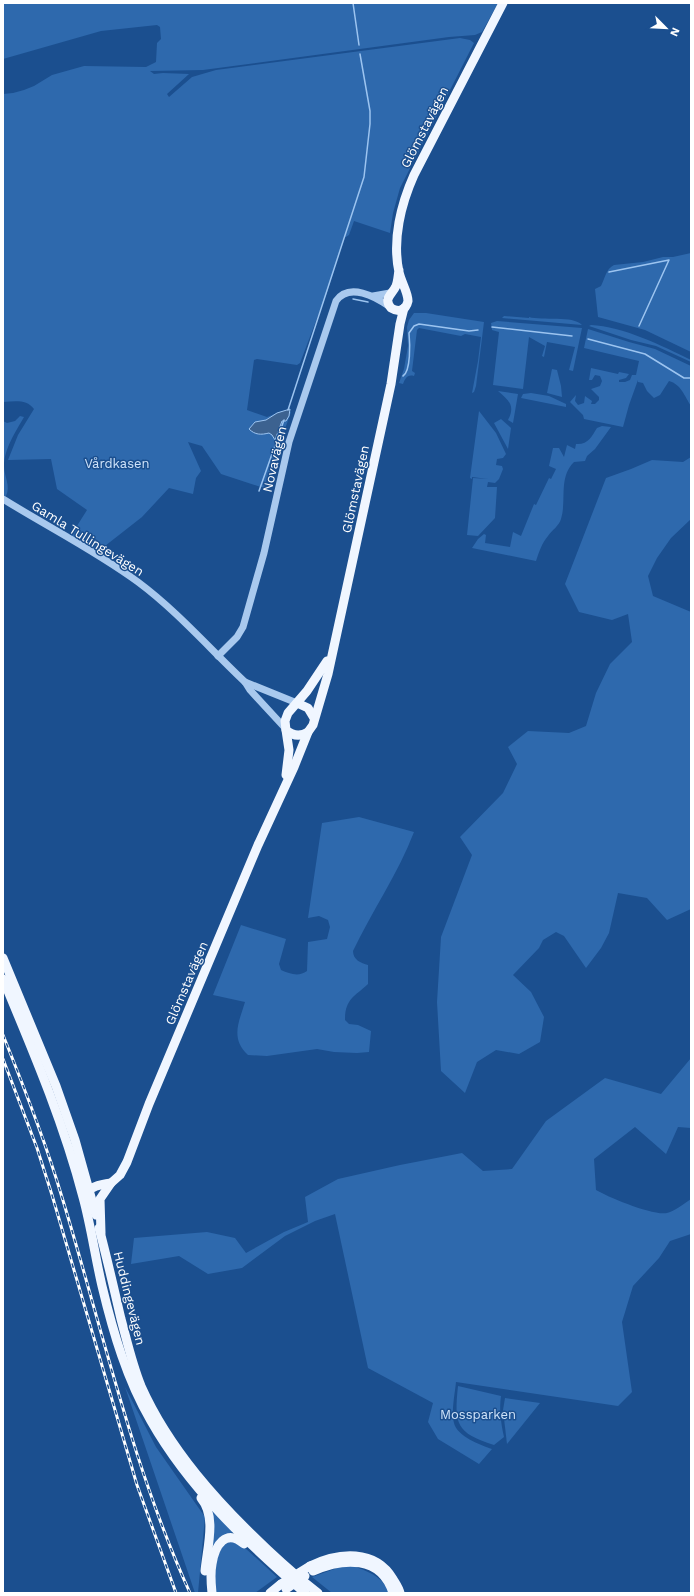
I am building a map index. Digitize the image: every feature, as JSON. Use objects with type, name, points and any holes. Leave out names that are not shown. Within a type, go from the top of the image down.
[{"type":"main road","name":"Glömstavägen","points":[[398,338],[387,300],[397,282],[399,270],[399,224],[406,194],[414,175],[503,3]]},
{"type":"main road","name":"Glömstavägen","points":[[101,1233],[100,1200],[111,1183],[120,1175],[130,1156],[149,1104],[282,790],[294,767],[312,725],[328,674],[389,392],[401,319],[408,301],[399,270]]},
{"type":"main road","points":[[392,292],[400,290],[406,293]]},
{"type":"main road","points":[[390,307],[397,310],[404,308]]},
{"type":"main road","name":"Glömstavägen","points":[[282,790],[288,760],[286,717],[307,692],[325,666],[334,645]]},
{"type":"main road","points":[[297,703],[308,708],[314,718]]},
{"type":"main road","points":[[286,729],[297,735],[303,735],[308,732]]},
{"type":"main road","name":"Huddingevägen","points":[[3,958],[56,1086],[75,1140],[90,1189],[129,1351],[141,1386],[162,1424],[185,1459],[218,1500],[280,1561],[318,1593]]},
{"type":"main road","name":"Huddingevägen","points":[[3,979],[55,1106],[84,1198],[103,1288],[128,1373],[150,1420],[167,1449],[213,1505],[279,1571],[305,1593]]},
{"type":"main road","points":[[84,1198],[87,1191],[90,1189],[99,1185],[111,1183]]},
{"type":"main road","points":[[192,1479],[197,1494],[205,1503],[210,1519],[205,1576],[206,1593]]},
{"type":"main road","points":[[212,1593],[212,1564],[217,1547],[224,1539],[233,1537],[238,1538],[263,1561],[279,1571]]},
{"type":"main road","points":[[278,1591],[320,1561],[339,1556],[356,1555],[372,1559],[388,1570],[399,1588],[400,1593]]},
{"type":"main road","points":[[311,1568],[340,1562],[356,1562],[370,1565],[383,1575],[393,1593]]},
{"type":"street","name":"Novavägen","points":[[218,656],[237,637],[243,627],[264,553],[289,442],[336,301],[344,293],[350,292],[373,296],[392,292]]},
{"type":"street","name":"Novavägen","points":[[373,296],[390,307]]},
{"type":"street","name":"Gamla Tullingevägen","points":[[3,499],[77,543],[139,583],[166,606],[245,682],[250,690],[286,729]]},
{"type":"street","name":"Gamla Tullingevägen","points":[[245,682],[276,696],[297,703]]},
{"type":"green space","name":"Vårdkasen","points":[[3,3],[498,3],[482,32],[475,35],[449,37],[203,70],[150,71],[154,74],[189,74],[167,94],[169,97],[192,77],[216,70],[460,38],[470,40],[474,43],[400,188],[393,213],[390,233],[354,221],[349,235],[344,238],[327,292],[300,363],[297,365],[257,359],[254,360],[247,410],[267,417],[282,411],[291,412],[264,488],[221,474],[202,446],[188,442],[201,471],[196,478],[193,494],[169,488],[142,517],[96,553],[70,537],[87,510],[57,489],[51,459],[8,460],[18,435],[34,409],[24,402],[3,402],[3,94],[24,90],[52,75],[84,66],[146,67],[156,62],[157,43],[161,39],[160,27],[157,25],[101,31],[3,59]]},
{"type":"green space","points":[[691,253],[691,352],[645,330],[598,317],[595,289],[601,286],[607,271],[611,267],[614,265],[643,262],[663,257],[673,257]]},
{"type":"green space","points":[[414,313],[426,313],[484,322],[474,392],[472,393],[481,337],[465,334],[461,336],[419,328],[417,330],[412,371],[415,373],[414,376],[408,376],[403,384],[399,383],[404,369],[408,346],[407,327],[409,320]]},
{"type":"green space","points":[[504,316],[565,319],[578,322],[582,325],[502,318]]},
{"type":"green space","points":[[497,321],[582,328],[573,371],[569,370],[575,347],[547,342],[544,357],[542,356],[545,346],[529,337],[523,389],[493,385],[499,332],[492,330],[491,323]]},
{"type":"green space","points":[[589,326],[603,326],[629,333],[668,349],[691,360],[691,362],[656,346],[631,340]]},
{"type":"green space","points":[[588,329],[655,349],[691,366],[691,406],[677,385],[669,381],[660,395],[654,398],[647,391],[643,383],[638,382],[638,380],[623,427],[584,419],[583,415],[570,402],[576,395],[575,401],[578,405],[584,403],[585,396],[592,401],[591,404],[595,404],[599,400],[599,397],[591,389],[600,386],[602,381],[600,376],[595,375],[592,380],[589,380],[591,368],[618,374],[619,372],[629,374],[626,378],[619,380],[619,382],[625,382],[630,380],[632,375],[636,375],[639,361],[584,348]]},
{"type":"green space","points":[[552,369],[557,370],[562,397],[547,393]]},
{"type":"green space","points":[[498,391],[518,394],[513,423],[508,420],[511,410],[510,403]]},
{"type":"green space","points":[[531,393],[549,396],[566,404],[566,407],[521,398],[523,394]]},
{"type":"green space","points":[[479,411],[496,433],[506,454],[503,458],[497,459],[496,465],[502,466],[503,469],[499,479],[495,483],[488,482],[487,487],[497,487],[495,518],[478,536],[467,535],[473,478],[488,479],[472,477],[472,479],[470,478]]},
{"type":"green space","points":[[20,416],[24,417],[11,440],[6,453],[4,470],[8,488],[6,496],[3,495],[3,421],[7,423],[15,421]]},
{"type":"green space","points":[[501,419],[511,428],[508,449],[494,423]]},
{"type":"green space","points":[[602,426],[611,427],[595,449],[587,456],[585,461],[574,462],[569,468],[564,482],[563,512],[561,519],[559,524],[544,542],[536,561],[472,548],[478,539],[484,534],[486,535],[485,543],[510,547],[513,532],[521,536],[534,504],[536,505],[549,478],[551,479],[556,469],[549,466],[553,448],[559,448],[564,457],[567,445],[575,449],[576,444],[587,441],[597,428]]},
{"type":"green space","points":[[691,457],[691,519],[671,538],[657,558],[648,576],[653,596],[691,612],[691,909],[667,920],[647,898],[618,893],[609,933],[601,948],[586,968],[564,936],[556,932],[543,940],[539,948],[513,975],[531,992],[544,1017],[540,1042],[519,1054],[496,1050],[477,1062],[465,1093],[441,1071],[437,1002],[441,937],[472,855],[460,837],[503,793],[517,764],[508,747],[528,731],[569,733],[586,726],[596,693],[610,664],[632,642],[628,614],[612,620],[579,612],[565,584],[606,478],[652,460],[683,462]]},
{"type":"green space","points":[[359,817],[414,832],[393,878],[368,921],[353,951],[356,959],[368,965],[368,984],[351,999],[345,1013],[345,1020],[349,1024],[358,1025],[371,1031],[369,1052],[334,1052],[317,1049],[267,1056],[248,1055],[242,1049],[238,1036],[239,1023],[245,1002],[213,995],[241,925],[286,939],[279,964],[281,970],[294,974],[301,974],[307,971],[308,942],[327,939],[330,927],[328,920],[319,916],[308,918],[322,823]]},
{"type":"green space","points":[[691,1058],[691,1128],[678,1127],[666,1154],[635,1127],[594,1159],[596,1190],[610,1197],[642,1209],[660,1213],[670,1212],[691,1199],[691,1234],[670,1241],[659,1258],[633,1286],[622,1322],[632,1392],[618,1406],[456,1382],[453,1414],[456,1428],[464,1436],[492,1449],[479,1464],[438,1439],[428,1422],[433,1403],[368,1368],[335,1214],[315,1221],[285,1236],[242,1268],[208,1274],[179,1256],[131,1264],[134,1238],[207,1232],[235,1238],[246,1253],[284,1232],[308,1222],[305,1197],[338,1179],[462,1153],[483,1171],[512,1169],[546,1121],[605,1078],[661,1094]]},
{"type":"green space","name":"Mossparken","points":[[458,1386],[501,1396],[500,1406],[504,1437],[494,1445],[481,1441],[472,1436],[460,1425],[457,1410]]},
{"type":"green space","points":[[125,1387],[156,1447],[205,1517],[198,1593],[195,1593]]},
{"type":"green space","points":[[505,1398],[540,1403],[507,1444],[503,1410]]},
{"type":"green space","points":[[212,1509],[233,1532],[220,1537],[210,1554],[214,1526]]},
{"type":"green space","points":[[232,1541],[244,1547],[277,1577],[255,1593],[216,1593],[216,1563],[223,1545]]},
{"type":"green space","points":[[353,1566],[365,1570],[375,1576],[387,1587],[390,1593],[332,1593],[312,1577],[340,1567]]},
{"type":"shaded area","points":[[290,409],[289,416],[286,421],[282,421],[275,440],[269,433],[258,434],[249,429],[255,422],[266,420],[277,413]]},
{"type":"waterway","points":[[353,3],[359,45]]},
{"type":"waterway","points":[[288,410],[364,177],[370,111],[360,54]]},
{"type":"waterway","points":[[609,272],[669,260],[639,326]]},
{"type":"waterway","points":[[353,299],[368,302]]},
{"type":"waterway","points":[[403,376],[406,373],[409,363],[409,333],[414,326],[419,324],[469,331],[478,330]]},
{"type":"waterway","points":[[492,327],[572,336]]},
{"type":"waterway","points":[[588,339],[645,354],[684,378],[691,378]]},
{"type":"waterway","points":[[259,491],[284,420]]},
{"type":"railway","points":[[3,1035],[34,1114],[55,1174],[119,1396],[151,1496],[169,1545],[190,1593]]},
{"type":"railway","points":[[3,1059],[37,1148],[137,1485],[176,1593]]}]
